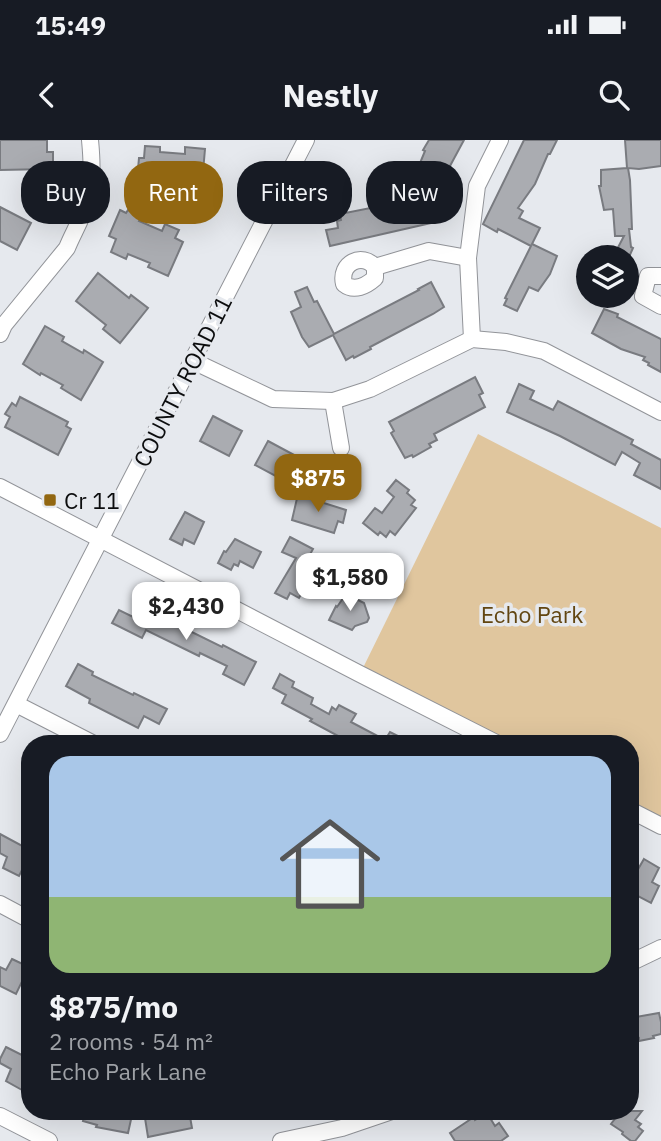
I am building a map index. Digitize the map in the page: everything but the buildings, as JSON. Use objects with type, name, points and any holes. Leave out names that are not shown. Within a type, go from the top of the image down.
[{"type":"street","points":[[0,334],[67,248],[87,203],[93,170],[90,140]]},
{"type":"street","name":"COUNTY ROAD 11","points":[[0,734],[306,140]]},
{"type":"street","points":[[472,339],[468,258],[477,186],[500,140]]},
{"type":"street","points":[[375,267],[429,251],[468,258]]},
{"type":"street","points":[[661,275],[648,276],[643,296],[661,306]]},
{"type":"street","points":[[193,361],[273,399],[333,401],[370,389],[472,339],[506,342],[544,351],[661,412]]},
{"type":"street","points":[[333,401],[341,447]]},
{"type":"street","points":[[0,487],[481,735]]},
{"type":"street","points":[[16,704],[76,735]]},
{"type":"street","points":[[639,815],[661,826]]},
{"type":"street","points":[[0,904],[21,915]]},
{"type":"street","points":[[639,959],[661,948]]},
{"type":"street","points":[[0,1116],[49,1141]]},
{"type":"street","points":[[339,1120],[342,1128]]},
{"type":"street","points":[[281,1141],[366,1120]]},
{"type":"green space","name":"Echo Park","points":[[478,434],[661,528],[661,826],[639,815],[639,735],[480,735],[360,674]]},
{"type":"place","name":"Cr 11","points":[[50,500]]}]
